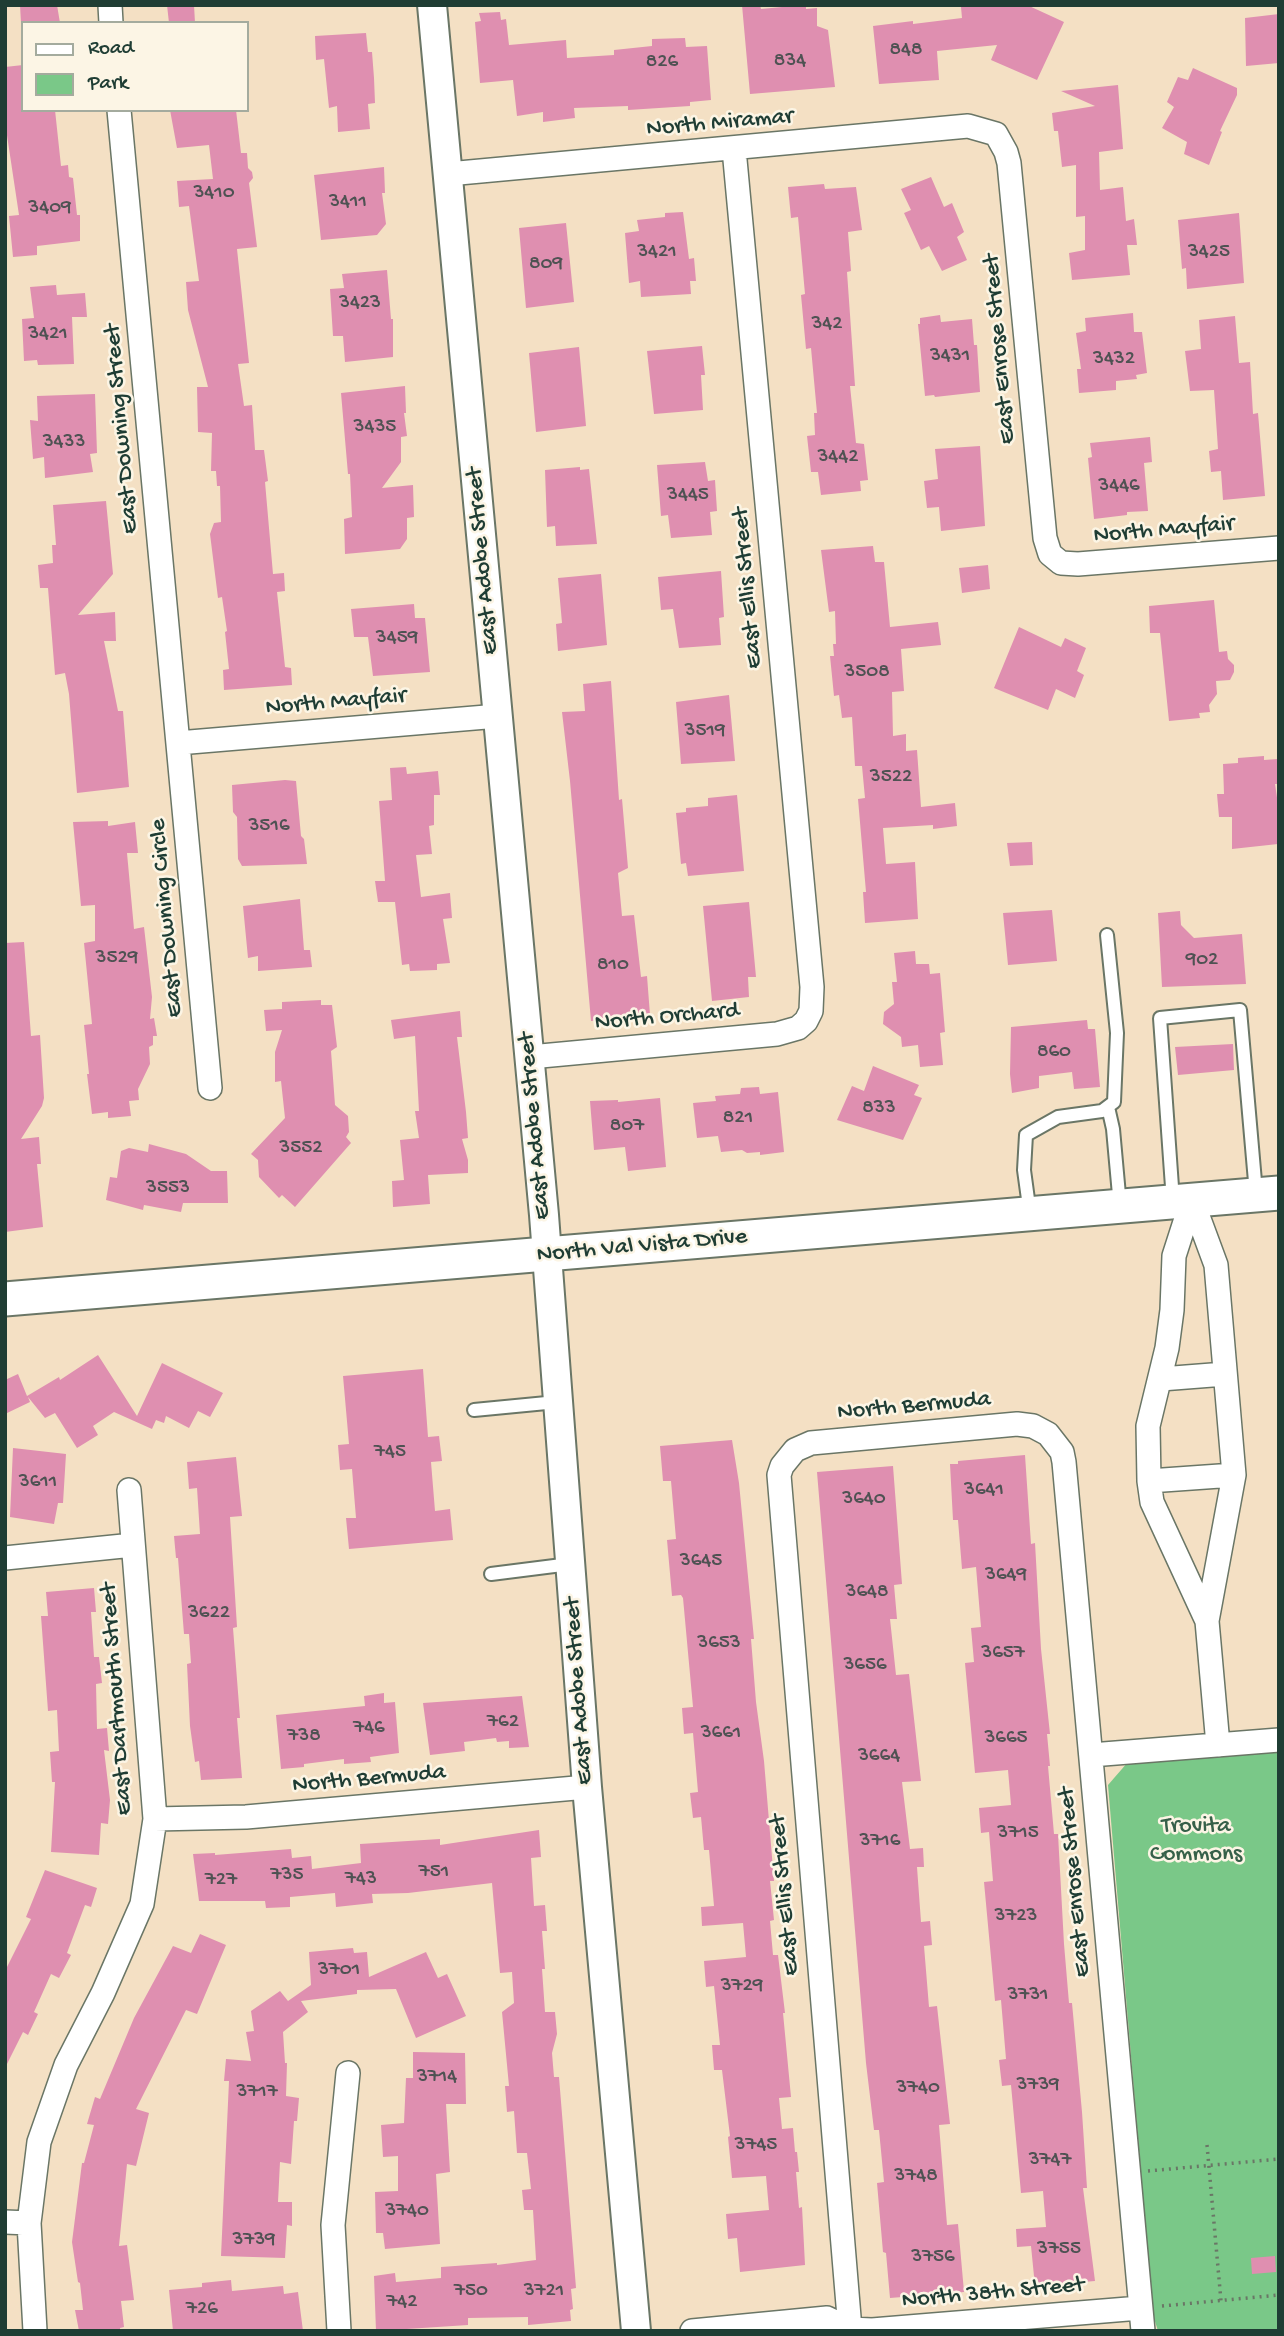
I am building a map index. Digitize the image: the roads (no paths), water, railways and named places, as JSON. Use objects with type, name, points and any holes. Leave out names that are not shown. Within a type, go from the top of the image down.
[{"type":"main road","name":"North Val Vista Drive","points":[[5,1299],[1267,1194]]},
{"type":"street","name":"East Adobe Street","points":[[432,5],[530,1057],[587,1787],[636,2331]]},
{"type":"street","name":"East Downing Street","points":[[120,112],[178,743]]},
{"type":"street","name":"North Miramar","points":[[448,174],[968,127],[996,134]]},
{"type":"street","name":"East Enrose Street","points":[[996,134],[1009,163],[1045,538],[1055,560]]},
{"type":"street","name":"East Ellis Street","points":[[734,149],[813,987],[811,1011],[806,1021]]},
{"type":"street","name":"North Mayfair","points":[[1055,560],[1078,565],[1279,548]]},
{"type":"street","name":"North Mayfair","points":[[178,743],[498,716]]},
{"type":"street","name":"East Downing Circle","points":[[178,743],[210,1088]]},
{"type":"street","name":"North Orchard","points":[[530,1057],[777,1034],[797,1028],[806,1021]]},
{"type":"street","points":[[1182,1201],[1216,1265],[1234,1475],[1207,1621],[1218,1745]]},
{"type":"street","points":[[1182,1201],[1174,1256],[1172,1310],[1161,1379],[1148,1426],[1149,1481],[1153,1502],[1207,1621]]},
{"type":"street","points":[[1161,1379],[1225,1374]]},
{"type":"street","name":"North Bermuda","points":[[787,1458],[802,1446],[839,1440],[1017,1424],[1033,1426],[1048,1434]]},
{"type":"street","name":"East Enrose Street","points":[[1048,1434],[1062,1452],[1064,1462],[1141,2320]]},
{"type":"street","name":"East Ellis Street","points":[[787,1458],[782,1466],[778,1486],[849,2330]]},
{"type":"street","points":[[1149,1481],[1234,1475]]},
{"type":"street","name":"East Dartmouth Street","points":[[35,2331],[29,2222],[39,2142],[66,2065],[103,1993],[142,1904],[155,1819],[129,1490]]},
{"type":"street","points":[[5,1558],[133,1545]]},
{"type":"street","points":[[1091,1755],[1279,1740]]},
{"type":"street","name":"North Bermuda","points":[[155,1819],[246,1817],[587,1787]]},
{"type":"street","points":[[339,2331],[333,2225],[348,2073]]},
{"type":"street","points":[[5,2222],[29,2222]]},
{"type":"street","name":"North 38th Street","points":[[692,2331],[758,2328],[827,2318],[849,2330],[1141,2320]]},
{"type":"lane","points":[[1030,1214],[1024,1170],[1026,1135],[1058,1117],[1102,1111],[1114,1102],[1116,1033],[1107,935]]},
{"type":"lane","points":[[1182,1201],[1160,1018],[1240,1010],[1267,1194]]},
{"type":"lane","points":[[1108,1107],[1113,1129],[1120,1206]]},
{"type":"lane","points":[[474,1410],[557,1402]]},
{"type":"lane","points":[[491,1574],[570,1564]]},
{"type":"park label","name":"Trovita Commons","points":[[1196,1841]]}]
